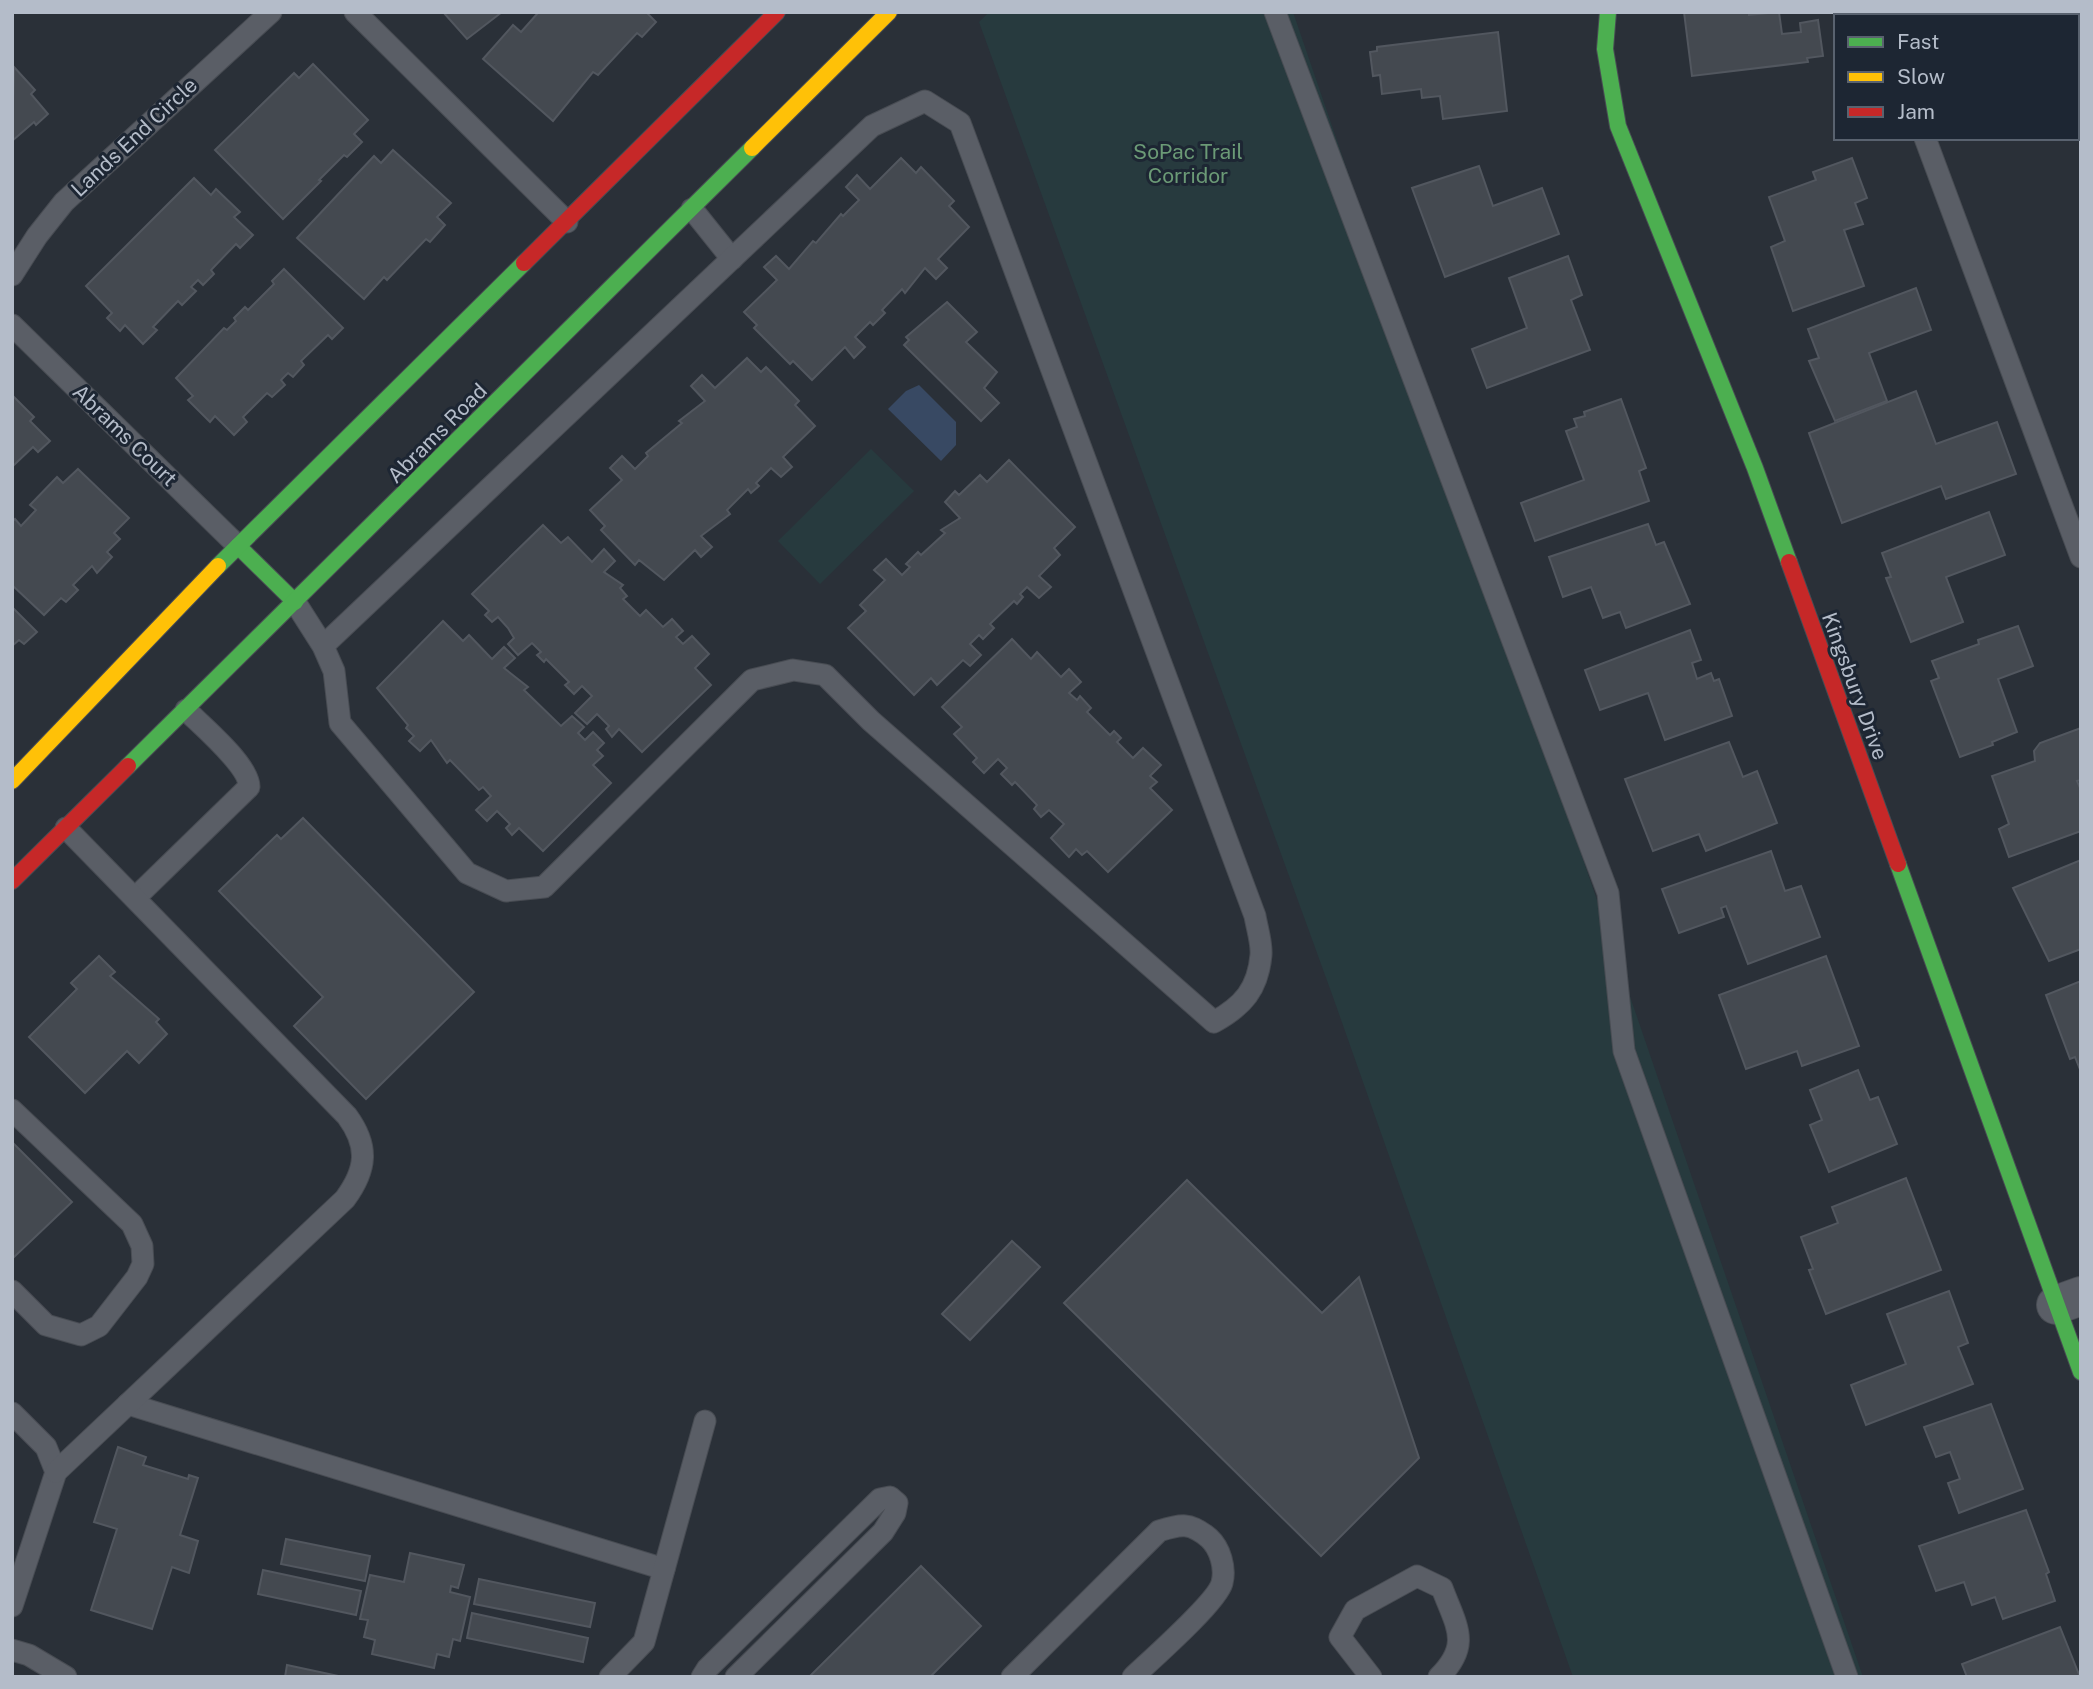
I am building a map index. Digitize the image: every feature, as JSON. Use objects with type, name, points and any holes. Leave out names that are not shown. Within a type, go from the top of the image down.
[{"type":"main road","points":[[12,781],[238,546],[777,12]]},
{"type":"main road","name":"Abrams Road","points":[[12,881],[889,12]]},
{"type":"main road","name":"Kingsbury Drive","points":[[1608,12],[1605,49],[1618,126],[1755,468],[2068,1301],[2081,1372]]},
{"type":"main road","points":[[238,546],[295,602]]},
{"type":"lane","name":"Lands End Circle","points":[[12,275],[37,236],[64,202],[271,12]]},
{"type":"lane","points":[[355,12],[566,222]]},
{"type":"lane","points":[[1275,12],[1608,893],[1624,1051],[1847,1677]]},
{"type":"lane","points":[[295,602],[323,646],[334,671],[340,723],[467,873],[506,891],[544,887],[752,680],[793,670],[825,675],[871,721],[1214,1022],[1238,1009],[1255,983],[1262,953],[1255,916],[960,123],[925,101],[872,126],[323,646]]},
{"type":"lane","points":[[1926,140],[2081,557]]},
{"type":"lane","points":[[692,209],[732,260]]},
{"type":"lane","name":"Abrams Court","points":[[12,325],[238,546]]},
{"type":"lane","points":[[135,898],[249,787],[249,780],[242,766],[186,710]]},
{"type":"lane","points":[[12,1606],[56,1472],[345,1199],[357,1183],[363,1164],[357,1130],[347,1116],[66,828]]},
{"type":"lane","points":[[12,1110],[132,1224],[142,1246],[143,1264],[137,1277],[99,1326],[81,1335],[46,1325],[12,1291]]},
{"type":"lane","points":[[128,1404],[664,1569]]},
{"type":"lane","points":[[12,1413],[46,1447],[56,1472]]},
{"type":"lane","points":[[610,1677],[644,1642],[705,1421]]},
{"type":"lane","points":[[702,1677],[707,1669],[880,1499],[890,1497],[897,1503],[895,1513],[883,1532],[736,1677]]},
{"type":"lane","points":[[1012,1677],[1159,1531],[1180,1524],[1199,1530],[1214,1543],[1223,1564],[1222,1584],[1211,1601],[1133,1677]]},
{"type":"lane","points":[[1371,1677],[1340,1637],[1355,1610],[1417,1576],[1442,1588],[1460,1637],[1454,1662],[1439,1677]]},
{"type":"lane","points":[[12,1650],[29,1655],[66,1677]]},
{"type":"green space","name":"SoPac Trail Corridor","points":[[989,12],[1293,12],[1863,1677],[1573,1677],[1333,997],[979,22]]},
{"type":"green space","points":[[871,449],[914,491],[820,584],[778,541]]},
{"type":"water","points":[[919,385],[956,422],[956,445],[941,461],[888,409],[906,391]]},
{"type":"building","points":[[443,12],[502,12],[467,39]]},
{"type":"building","points":[[536,12],[646,12],[656,22],[642,37],[637,33],[598,75],[593,72],[553,121],[483,59],[513,25],[521,32]]},
{"type":"building","points":[[1684,12],[1749,12],[1749,15],[1779,12],[1782,34],[1801,32],[1800,23],[1818,20],[1823,56],[1807,58],[1808,62],[1692,76]]},
{"type":"building","points":[[2081,12],[2081,30],[2079,14],[2027,14]]},
{"type":"building","points":[[1498,32],[1507,111],[1443,119],[1440,96],[1422,98],[1421,89],[1382,94],[1380,75],[1373,76],[1370,52],[1377,51],[1377,47]]},
{"type":"building","points":[[2079,50],[2081,50],[2079,92]]},
{"type":"building","points":[[313,64],[368,120],[354,134],[362,142],[347,157],[344,155],[283,219],[215,150],[294,73],[299,78]]},
{"type":"building","points":[[14,67],[35,90],[31,94],[48,114],[12,141]]},
{"type":"building","points":[[393,150],[451,203],[437,217],[445,225],[430,242],[426,239],[387,280],[384,277],[364,299],[297,238],[374,156],[381,163]]},
{"type":"building","points":[[901,158],[916,173],[921,167],[954,201],[949,206],[969,227],[938,259],[947,268],[936,279],[925,268],[905,293],[902,289],[882,310],[885,313],[873,325],[870,322],[855,337],[865,347],[854,358],[845,347],[812,380],[793,361],[790,364],[754,328],[757,325],[744,312],[777,280],[764,267],[776,256],[789,269],[813,241],[816,243],[841,214],[843,216],[859,200],[846,187],[857,175],[870,189]]},
{"type":"building","points":[[1852,158],[1867,198],[1855,203],[1863,224],[1844,230],[1864,286],[1793,311],[1771,247],[1785,241],[1769,197],[1816,180],[1813,172]]},
{"type":"building","points":[[1479,166],[1493,206],[1542,188],[1559,234],[1445,277],[1412,188]]},
{"type":"building","points":[[194,178],[211,195],[216,189],[240,212],[234,217],[253,235],[240,248],[236,244],[211,270],[214,274],[203,285],[198,280],[191,287],[196,291],[182,305],[178,301],[153,327],[157,330],[143,344],[125,325],[120,331],[107,318],[112,313],[86,286]]},
{"type":"building","points":[[1568,256],[1582,295],[1571,300],[1590,350],[1487,388],[1472,349],[1527,328],[1509,278]]},
{"type":"building","points":[[284,269],[343,328],[332,339],[328,335],[301,361],[304,365],[293,377],[288,373],[281,380],[285,385],[272,397],[267,393],[243,417],[247,422],[234,435],[215,416],[210,422],[188,400],[193,396],[176,378],[224,328],[227,330],[236,321],[234,318],[245,307],[248,310],[274,284],[272,281]]},
{"type":"building","points":[[1916,288],[1931,330],[1869,353],[1887,401],[1835,421],[1809,361],[1819,358],[1808,329]]},
{"type":"building","points":[[947,302],[977,332],[966,342],[997,372],[984,388],[999,403],[981,421],[904,345],[909,340],[906,337]]},
{"type":"building","points":[[747,358],[761,372],[766,367],[799,401],[795,405],[815,426],[783,457],[792,467],[781,477],[771,468],[756,483],[759,486],[751,493],[748,489],[727,510],[730,514],[701,536],[712,547],[701,557],[695,550],[664,580],[639,560],[635,565],[601,530],[605,526],[590,510],[622,480],[610,468],[622,456],[635,469],[648,456],[646,453],[682,423],[679,421],[705,401],[691,386],[702,375],[715,388]]},
{"type":"building","points":[[1916,391],[1936,444],[1997,422],[2016,474],[1946,499],[1941,486],[1842,523],[1809,433]]},
{"type":"building","points":[[12,395],[34,417],[30,421],[50,441],[38,452],[33,447],[12,467]]},
{"type":"building","points":[[1621,399],[1646,468],[1639,471],[1649,501],[1535,541],[1521,503],[1584,480],[1566,431],[1577,427],[1574,419],[1585,416],[1584,412]]},
{"type":"building","points":[[1009,460],[1075,527],[1054,548],[1060,555],[1039,576],[1051,587],[1039,598],[1027,587],[1020,594],[1023,597],[1017,604],[1014,601],[990,624],[994,628],[983,639],[979,635],[970,644],[981,655],[970,666],[963,660],[937,685],[931,678],[914,695],[848,628],[866,611],[860,605],[885,580],[874,570],[886,559],[902,575],[910,567],[906,564],[918,552],[921,555],[945,533],[941,530],[960,518],[945,502],[955,491],[959,495],[980,475],[987,482]]},
{"type":"building","points":[[78,469],[129,518],[114,533],[120,539],[107,552],[112,557],[97,573],[92,566],[73,585],[78,590],[66,602],[61,598],[44,615],[12,585],[12,522],[15,519],[21,526],[36,510],[30,505],[57,477],[63,483]]},
{"type":"building","points":[[1989,512],[2005,555],[1946,577],[1963,622],[1911,642],[1886,578],[1891,577],[1882,553]]},
{"type":"building","points":[[1648,524],[1656,545],[1664,542],[1690,604],[1626,628],[1620,612],[1603,618],[1591,587],[1563,597],[1549,557]]},
{"type":"building","points":[[543,525],[561,543],[568,537],[592,562],[604,549],[615,561],[604,572],[623,585],[620,588],[627,596],[623,599],[640,616],[646,610],[663,627],[672,619],[683,631],[676,637],[683,644],[692,636],[709,654],[695,668],[711,685],[642,752],[619,729],[612,737],[606,729],[609,726],[597,714],[587,724],[575,713],[592,696],[582,686],[574,694],[565,685],[569,682],[546,659],[544,662],[537,655],[541,652],[532,643],[518,655],[508,644],[514,638],[508,628],[498,617],[492,622],[485,615],[489,611],[472,594]]},
{"type":"building","points":[[12,607],[37,632],[24,644],[19,640],[12,646]]},
{"type":"building","points":[[443,621],[463,641],[469,635],[492,659],[504,647],[515,658],[504,668],[528,687],[524,690],[561,726],[572,716],[584,727],[578,733],[585,740],[593,732],[604,743],[597,750],[603,756],[593,765],[611,783],[543,851],[519,828],[512,835],[506,828],[510,824],[497,811],[487,821],[476,810],[491,796],[483,787],[479,790],[450,760],[447,763],[431,740],[420,751],[409,741],[414,736],[406,728],[408,725],[377,688]]},
{"type":"building","points":[[2018,626],[2033,666],[1998,679],[2017,732],[1992,742],[1993,745],[1960,757],[1931,681],[1939,678],[1932,661],[1979,644],[1978,640]]},
{"type":"building","points":[[1690,630],[1701,660],[1692,663],[1697,679],[1711,673],[1714,681],[1719,679],[1732,716],[1665,740],[1648,693],[1600,710],[1585,670]]},
{"type":"building","points":[[1012,639],[1031,659],[1037,652],[1061,677],[1069,669],[1081,682],[1069,693],[1077,700],[1080,696],[1091,708],[1087,712],[1110,735],[1114,731],[1121,738],[1117,742],[1133,758],[1143,748],[1161,765],[1150,776],[1157,782],[1150,788],[1172,810],[1108,872],[1087,851],[1082,855],[1076,849],[1069,857],[1051,838],[1064,824],[1049,810],[1041,817],[1034,809],[1037,805],[1015,782],[1012,785],[1001,774],[1007,768],[998,759],[984,773],[973,762],[977,758],[954,734],[962,727],[942,707]]},
{"type":"building","points":[[2081,728],[2081,780],[2077,781],[2081,790],[2081,831],[2009,857],[1999,829],[2009,824],[1992,776],[2035,761],[2034,751],[2040,743]]},
{"type":"building","points":[[1729,742],[1743,777],[1757,771],[1777,823],[1706,851],[1699,834],[1653,851],[1625,779]]},
{"type":"building","points":[[303,818],[474,992],[366,1099],[294,1026],[323,997],[219,891],[277,835],[281,839]]},
{"type":"building","points":[[1771,851],[1785,891],[1801,886],[1820,937],[1748,964],[1726,906],[1721,908],[1724,917],[1679,933],[1662,889]]},
{"type":"building","points":[[2081,860],[2081,949],[2049,961],[2013,888]]},
{"type":"building","points":[[99,956],[115,972],[110,976],[159,1019],[156,1022],[167,1034],[139,1063],[127,1051],[85,1093],[29,1037],[77,989],[71,983]]},
{"type":"building","points":[[1826,956],[1859,1046],[1802,1066],[1797,1051],[1746,1069],[1719,995]]},
{"type":"building","points":[[2081,981],[2081,1072],[2075,1057],[2070,1059],[2046,995]]},
{"type":"building","points":[[1858,1070],[1870,1100],[1878,1097],[1897,1144],[1829,1172],[1810,1125],[1822,1120],[1810,1090]]},
{"type":"building","points":[[12,1142],[72,1202],[12,1259]]},
{"type":"building","points":[[1906,1178],[1941,1270],[1826,1314],[1809,1270],[1813,1269],[1801,1237],[1838,1223],[1832,1207]]},
{"type":"building","points":[[1187,1180],[1322,1313],[1359,1277],[1419,1458],[1321,1556],[1064,1303]]},
{"type":"building","points":[[1012,1241],[1040,1267],[970,1340],[942,1314]]},
{"type":"building","points":[[1949,1291],[1968,1343],[1958,1347],[1973,1384],[1866,1425],[1851,1385],[1906,1364],[1887,1314]]},
{"type":"building","points":[[1991,1404],[2023,1489],[1959,1513],[1948,1483],[1960,1479],[1950,1452],[1936,1457],[1924,1427]]},
{"type":"building","points":[[118,1447],[146,1457],[143,1465],[188,1479],[189,1475],[198,1478],[180,1535],[198,1541],[189,1573],[172,1567],[152,1629],[91,1610],[117,1529],[94,1522]]},
{"type":"building","points":[[2026,1510],[2049,1572],[2046,1574],[2055,1601],[2003,1619],[1995,1597],[1972,1605],[1964,1582],[1936,1591],[1919,1546]]},
{"type":"building","points":[[286,1539],[370,1556],[365,1581],[281,1564]]},
{"type":"building","points":[[410,1553],[464,1565],[458,1588],[451,1586],[450,1592],[470,1597],[460,1641],[453,1639],[449,1657],[437,1654],[434,1668],[372,1654],[375,1640],[364,1637],[368,1620],[360,1619],[370,1575],[404,1582]]},
{"type":"building","points":[[921,1566],[981,1626],[930,1677],[809,1677]]},
{"type":"building","points":[[263,1570],[361,1591],[356,1615],[258,1594]]},
{"type":"building","points":[[479,1579],[595,1603],[590,1627],[474,1604]]},
{"type":"building","points":[[472,1613],[588,1638],[583,1662],[467,1638]]},
{"type":"building","points":[[2060,1627],[2080,1677],[1967,1677],[1962,1664]]},
{"type":"building","points":[[287,1665],[343,1677],[285,1677]]},
{"type":"traffic: fast","points":[[1608,12],[1605,49],[1618,126],[1755,468],[1789,562]]},
{"type":"traffic: fast","points":[[128,766],[752,148]]},
{"type":"traffic: fast","points":[[218,566],[524,263]]},
{"type":"traffic: fast","points":[[238,546],[295,602]]},
{"type":"traffic: fast","points":[[1898,864],[2081,1372]]},
{"type":"traffic: slow","points":[[752,148],[889,12]]},
{"type":"traffic: slow","points":[[12,781],[218,566]]},
{"type":"traffic: jam","points":[[524,263],[777,12]]},
{"type":"traffic: jam","points":[[1789,562],[1898,864]]},
{"type":"traffic: jam","points":[[12,881],[128,766]]}]
